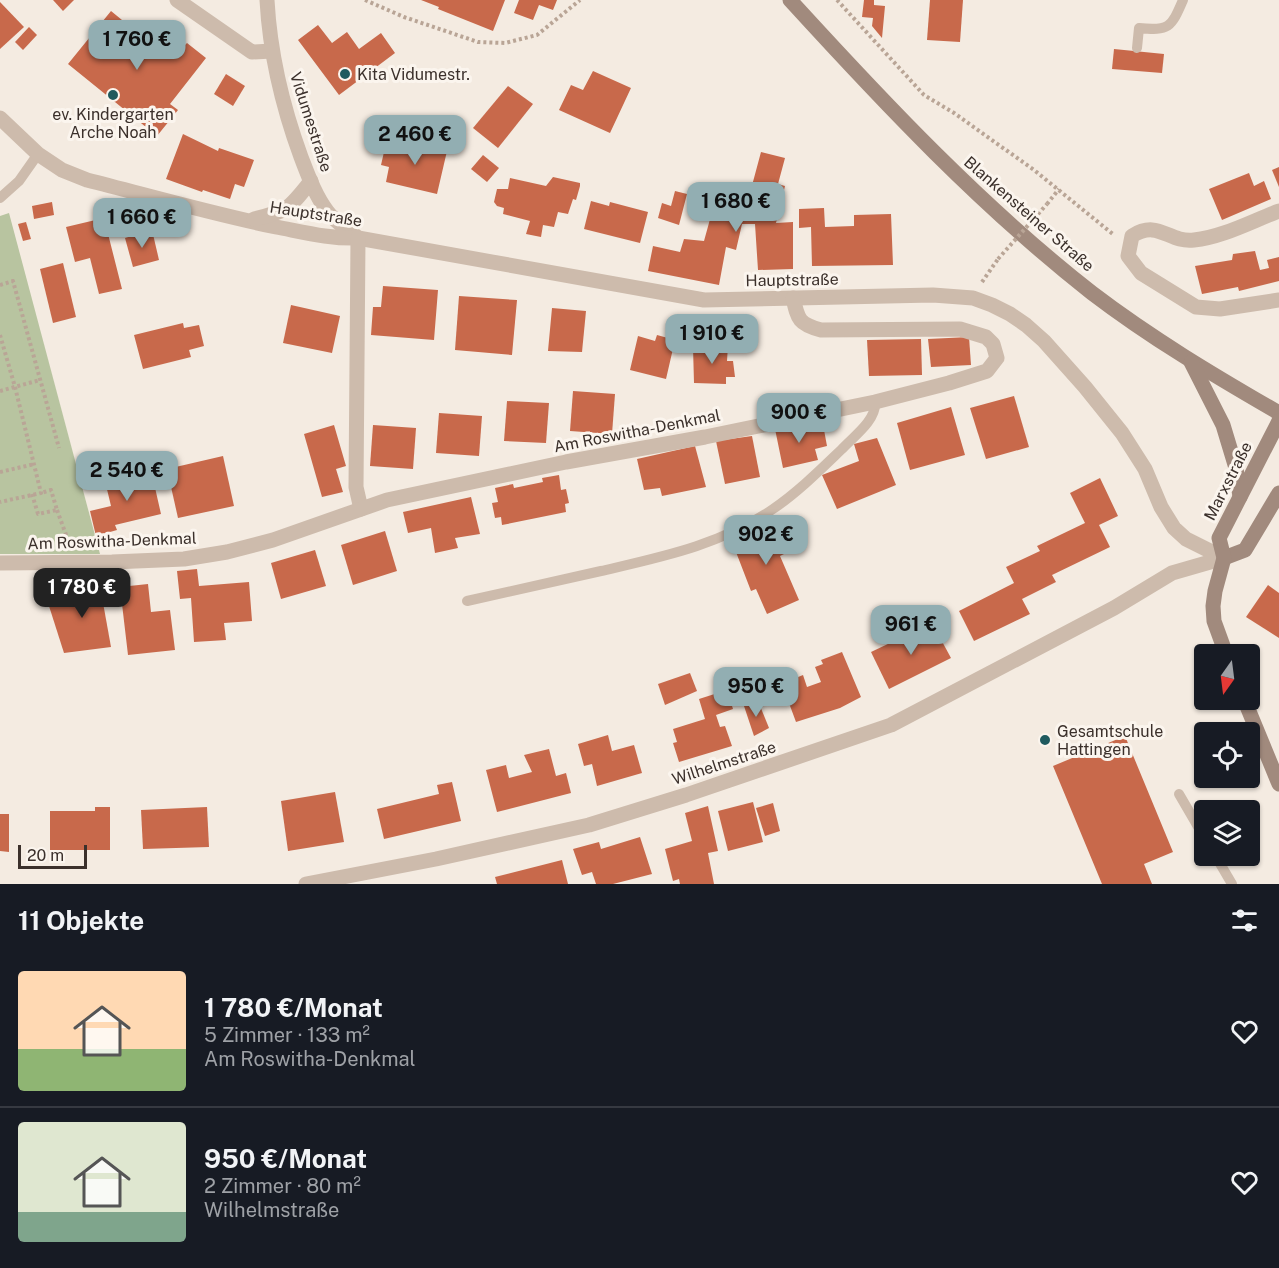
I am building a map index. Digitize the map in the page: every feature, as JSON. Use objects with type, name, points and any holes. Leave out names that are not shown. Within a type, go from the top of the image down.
[{"type":"main road","name":"Blankensteiner Straße","points":[[790,0],[880,100],[989,205],[1093,293],[1191,362],[1279,413]]},
{"type":"main road","points":[[1191,362],[1223,425],[1236,468],[1240,497]]},
{"type":"main road","name":"Marxstraße","points":[[1222,644],[1214,621],[1213,606],[1224,558],[1219,538],[1279,422]]},
{"type":"main road","points":[[1224,558],[1245,550],[1279,492]]},
{"type":"main road","points":[[1249,710],[1279,784]]},
{"type":"street","points":[[177,0],[252,52],[272,51]]},
{"type":"street","name":"Vidumestraße","points":[[267,0],[272,51],[286,115],[310,181],[327,212],[358,238]]},
{"type":"street","name":"Hauptstraße","points":[[0,118],[38,154],[62,170],[87,180],[248,221],[337,238],[358,238],[704,300],[933,295],[973,298],[1010,314],[1044,341],[1122,433],[1145,468],[1161,507],[1174,528],[1186,539],[1224,558]]},
{"type":"street","name":"Hauptstraße","points":[[248,221],[281,212],[292,204],[310,181]]},
{"type":"street","points":[[1279,211],[1220,234],[1194,240],[1183,240],[1151,228],[1142,230],[1132,236],[1128,256],[1141,273],[1196,307],[1220,309],[1279,300]]},
{"type":"street","points":[[358,238],[356,487],[361,508]]},
{"type":"street","name":"Am Roswitha-Denkmal","points":[[0,563],[184,559],[227,552],[273,540],[387,500],[566,462],[705,437],[875,402],[987,371],[997,358],[993,344],[986,337],[960,328],[821,330],[806,326],[797,317],[793,298]]},
{"type":"street","name":"Wilhelmstraße","points":[[306,884],[436,859],[589,825],[686,795],[880,729],[1104,614],[1172,573],[1224,558]]},
{"type":"lane","points":[[1137,48],[1139,28],[1159,30],[1168,27],[1176,17],[1183,0]]},
{"type":"lane","points":[[0,198],[19,181],[38,154]]},
{"type":"lane","points":[[467,601],[682,552],[739,529],[772,510],[834,457],[869,421],[875,402]]},
{"type":"lane","points":[[1179,794],[1194,820]]},
{"type":"lane","points":[[1221,866],[1232,884]]},
{"type":"path","points":[[365,0],[404,17],[478,42],[505,43],[537,35],[580,0]]},
{"type":"path","points":[[837,0],[924,95],[954,113],[1059,189],[1129,247]]},
{"type":"path","points":[[973,298],[998,259],[1059,189]]},
{"type":"path","points":[[0,285],[13,281],[59,448]]},
{"type":"path","points":[[0,335],[41,493]]},
{"type":"path","points":[[0,390],[40,380]]},
{"type":"path","points":[[0,472],[35,464]]},
{"type":"path","points":[[0,502],[51,490],[75,562]]},
{"type":"path","points":[[32,494],[38,514],[57,510]]},
{"type":"green space","points":[[9,213],[100,554],[0,554],[0,216]]},
{"type":"building","points":[[53,0],[74,0],[63,11]]},
{"type":"building","points":[[421,0],[505,0],[493,31]]},
{"type":"building","points":[[519,0],[557,0],[553,10],[539,5],[533,20],[514,13]]},
{"type":"building","points":[[864,0],[874,0],[874,5],[885,6],[882,38],[872,26],[873,18],[862,17]]},
{"type":"building","points":[[930,0],[963,0],[960,42],[927,40]]},
{"type":"building","points":[[0,2],[24,27],[0,49]]},
{"type":"building","points":[[111,11],[133,29],[127,36],[150,54],[157,44],[154,42],[162,32],[182,48],[187,43],[206,58],[170,104],[178,110],[157,136],[68,64]]},
{"type":"building","name":"Kita Vidumestr.","points":[[318,25],[332,43],[347,32],[359,49],[381,33],[395,53],[339,95],[298,40]]},
{"type":"building","points":[[29,27],[37,35],[23,50],[15,42]]},
{"type":"building","points":[[1114,49],[1164,54],[1162,73],[1112,69]]},
{"type":"building","points":[[593,71],[631,88],[610,133],[559,110],[571,85],[583,90]]},
{"type":"building","points":[[226,74],[245,86],[233,106],[214,94]]},
{"type":"building","points":[[508,86],[533,104],[498,148],[473,128]]},
{"type":"building","points":[[183,134],[218,151],[219,148],[254,160],[244,187],[235,184],[230,199],[166,179]]},
{"type":"building","points":[[413,139],[431,143],[430,148],[447,151],[437,194],[386,182],[389,167],[381,165],[384,152],[392,154],[395,140],[412,143]]},
{"type":"building","points":[[761,152],[785,158],[778,184],[785,186],[776,223],[793,222],[793,269],[758,270],[755,224],[742,224],[736,250],[726,247],[719,285],[648,271],[653,246],[680,252],[684,239],[704,241],[712,212],[743,219]]},
{"type":"building","points":[[483,155],[499,168],[487,182],[471,169]]},
{"type":"building","points":[[1279,167],[1279,187],[1272,170]]},
{"type":"building","points":[[1249,173],[1254,186],[1264,181],[1271,199],[1222,220],[1209,189]]},
{"type":"building","points":[[553,177],[580,183],[580,186],[576,200],[573,199],[568,214],[558,212],[554,227],[543,225],[541,237],[526,234],[530,221],[503,214],[504,208],[497,206],[494,202],[497,189],[508,189],[510,178],[546,186]]},
{"type":"building","points":[[675,191],[687,194],[679,225],[658,218],[662,203],[671,206]]},
{"type":"building","points":[[591,201],[609,206],[610,202],[648,212],[640,243],[584,229]]},
{"type":"building","points":[[52,202],[54,215],[34,219],[32,206]]},
{"type":"building","points":[[824,208],[825,227],[854,226],[854,215],[891,214],[893,265],[812,266],[811,227],[799,228],[799,209]]},
{"type":"building","points":[[104,218],[122,289],[99,294],[90,258],[75,262],[66,227]]},
{"type":"building","points":[[26,222],[31,239],[23,241],[18,224]]},
{"type":"building","points":[[152,230],[159,260],[133,267],[125,238]]},
{"type":"building","points":[[1255,251],[1260,270],[1269,268],[1267,260],[1279,257],[1279,281],[1239,291],[1238,287],[1202,294],[1195,266],[1232,260],[1233,254]]},
{"type":"building","points":[[63,263],[76,317],[53,323],[40,269]]},
{"type":"building","points":[[383,286],[438,290],[434,340],[371,335],[373,307],[381,307]]},
{"type":"building","points":[[459,296],[517,300],[512,355],[455,350]]},
{"type":"building","points":[[291,305],[340,316],[332,353],[283,343]]},
{"type":"building","points":[[552,308],[586,311],[582,352],[548,351]]},
{"type":"building","points":[[183,323],[184,328],[199,325],[204,346],[189,350],[191,357],[143,369],[134,335]]},
{"type":"building","points":[[657,335],[675,340],[666,379],[630,370],[638,336],[655,341]]},
{"type":"building","points":[[969,337],[971,365],[931,367],[928,339]]},
{"type":"building","points":[[921,339],[922,375],[869,376],[867,340]]},
{"type":"building","points":[[728,345],[727,361],[733,361],[735,377],[726,377],[726,384],[694,383],[693,347]]},
{"type":"building","points":[[573,391],[615,394],[612,434],[570,431]]},
{"type":"building","points":[[1014,396],[1029,447],[986,459],[970,408]]},
{"type":"building","points":[[507,401],[549,403],[546,443],[504,441]]},
{"type":"building","points":[[951,407],[965,455],[910,470],[897,423]]},
{"type":"building","points":[[439,413],[482,416],[479,456],[436,453]]},
{"type":"building","points":[[811,423],[812,432],[824,430],[827,446],[815,449],[818,460],[783,468],[775,429]]},
{"type":"building","points":[[334,425],[346,466],[336,469],[343,492],[322,497],[304,434]]},
{"type":"building","points":[[373,425],[416,428],[413,469],[370,466]]},
{"type":"building","points":[[752,436],[760,477],[725,484],[716,441]]},
{"type":"building","points":[[877,438],[896,485],[837,509],[822,475],[859,461],[854,444]]},
{"type":"building","points":[[695,446],[706,487],[662,496],[660,488],[644,490],[637,459]]},
{"type":"building","points":[[223,456],[234,506],[178,518],[167,469]]},
{"type":"building","points":[[151,470],[161,514],[115,525],[117,530],[96,536],[90,511],[111,506],[105,481]]},
{"type":"building","points":[[559,475],[561,490],[566,489],[569,503],[565,504],[566,512],[502,525],[501,517],[495,518],[492,503],[498,502],[495,488],[513,484],[514,488],[543,482],[542,478]]},
{"type":"building","points":[[1100,478],[1118,516],[1099,525],[1110,547],[1052,575],[1056,582],[1022,599],[1030,614],[974,641],[959,611],[1014,583],[1006,567],[1040,551],[1037,546],[1085,523],[1070,493]]},
{"type":"building","points":[[471,497],[480,534],[455,538],[458,548],[435,553],[431,528],[408,533],[403,512]]},
{"type":"building","points":[[775,521],[788,552],[780,556],[799,600],[767,614],[756,589],[751,591],[731,539]]},
{"type":"building","points":[[385,531],[397,571],[353,585],[341,545]]},
{"type":"building","points":[[315,550],[326,586],[281,599],[271,563]]},
{"type":"building","points":[[197,569],[199,586],[249,582],[252,621],[224,623],[226,640],[194,642],[191,598],[180,599],[177,571]]},
{"type":"building","points":[[98,575],[111,647],[64,653],[49,606]]},
{"type":"building","points":[[148,584],[151,612],[170,610],[175,650],[128,655],[120,587]]},
{"type":"building","points":[[1268,585],[1279,593],[1279,638],[1246,617]]},
{"type":"building","points":[[932,623],[951,658],[889,689],[871,652]]},
{"type":"building","points":[[842,652],[861,697],[840,708],[796,722],[786,695],[796,692],[791,680],[803,675],[807,687],[821,682],[815,667],[823,664],[821,660]]},
{"type":"building","points":[[690,673],[697,691],[665,705],[658,684]]},
{"type":"building","points":[[727,690],[733,709],[716,715],[720,727],[725,726],[732,746],[679,762],[673,743],[677,742],[673,729],[705,719],[699,699]]},
{"type":"building","points":[[758,701],[769,728],[754,736],[744,706]]},
{"type":"building","points":[[608,735],[612,751],[634,745],[642,773],[597,786],[592,764],[584,766],[578,744]]},
{"type":"building","points":[[1125,736],[1173,852],[1144,864],[1152,884],[1102,884],[1053,766]]},
{"type":"building","points":[[549,749],[556,776],[566,773],[571,793],[497,812],[486,770],[506,765],[509,778],[532,772],[524,755]]},
{"type":"building","points":[[452,782],[461,821],[384,839],[377,809],[439,794],[437,785]]},
{"type":"building","points":[[335,792],[344,842],[288,851],[281,801]]},
{"type":"building","points":[[753,802],[763,842],[728,851],[718,811]]},
{"type":"building","points":[[773,803],[780,831],[765,836],[756,808]]},
{"type":"building","points":[[708,806],[718,851],[708,853],[714,884],[680,884],[679,879],[673,881],[665,849],[692,841],[685,813]]},
{"type":"building","points":[[95,807],[110,807],[110,850],[50,850],[50,811],[95,811]]},
{"type":"building","points":[[207,807],[209,847],[143,849],[141,810]]},
{"type":"building","points":[[0,814],[9,814],[9,852],[0,851]]},
{"type":"building","points":[[640,837],[652,874],[613,884],[596,884],[592,872],[582,875],[573,849],[599,842],[601,849]]},
{"type":"building","points":[[562,860],[568,884],[497,884],[495,877]]},
{"type":"place","name":"Kita Vidumestr.","points":[[345,74]]},
{"type":"place","name":"ev. Kindergarten Arche Noah","points":[[113,95]]},
{"type":"place","name":"Gesamtschule Hattingen","points":[[1045,740]]}]
